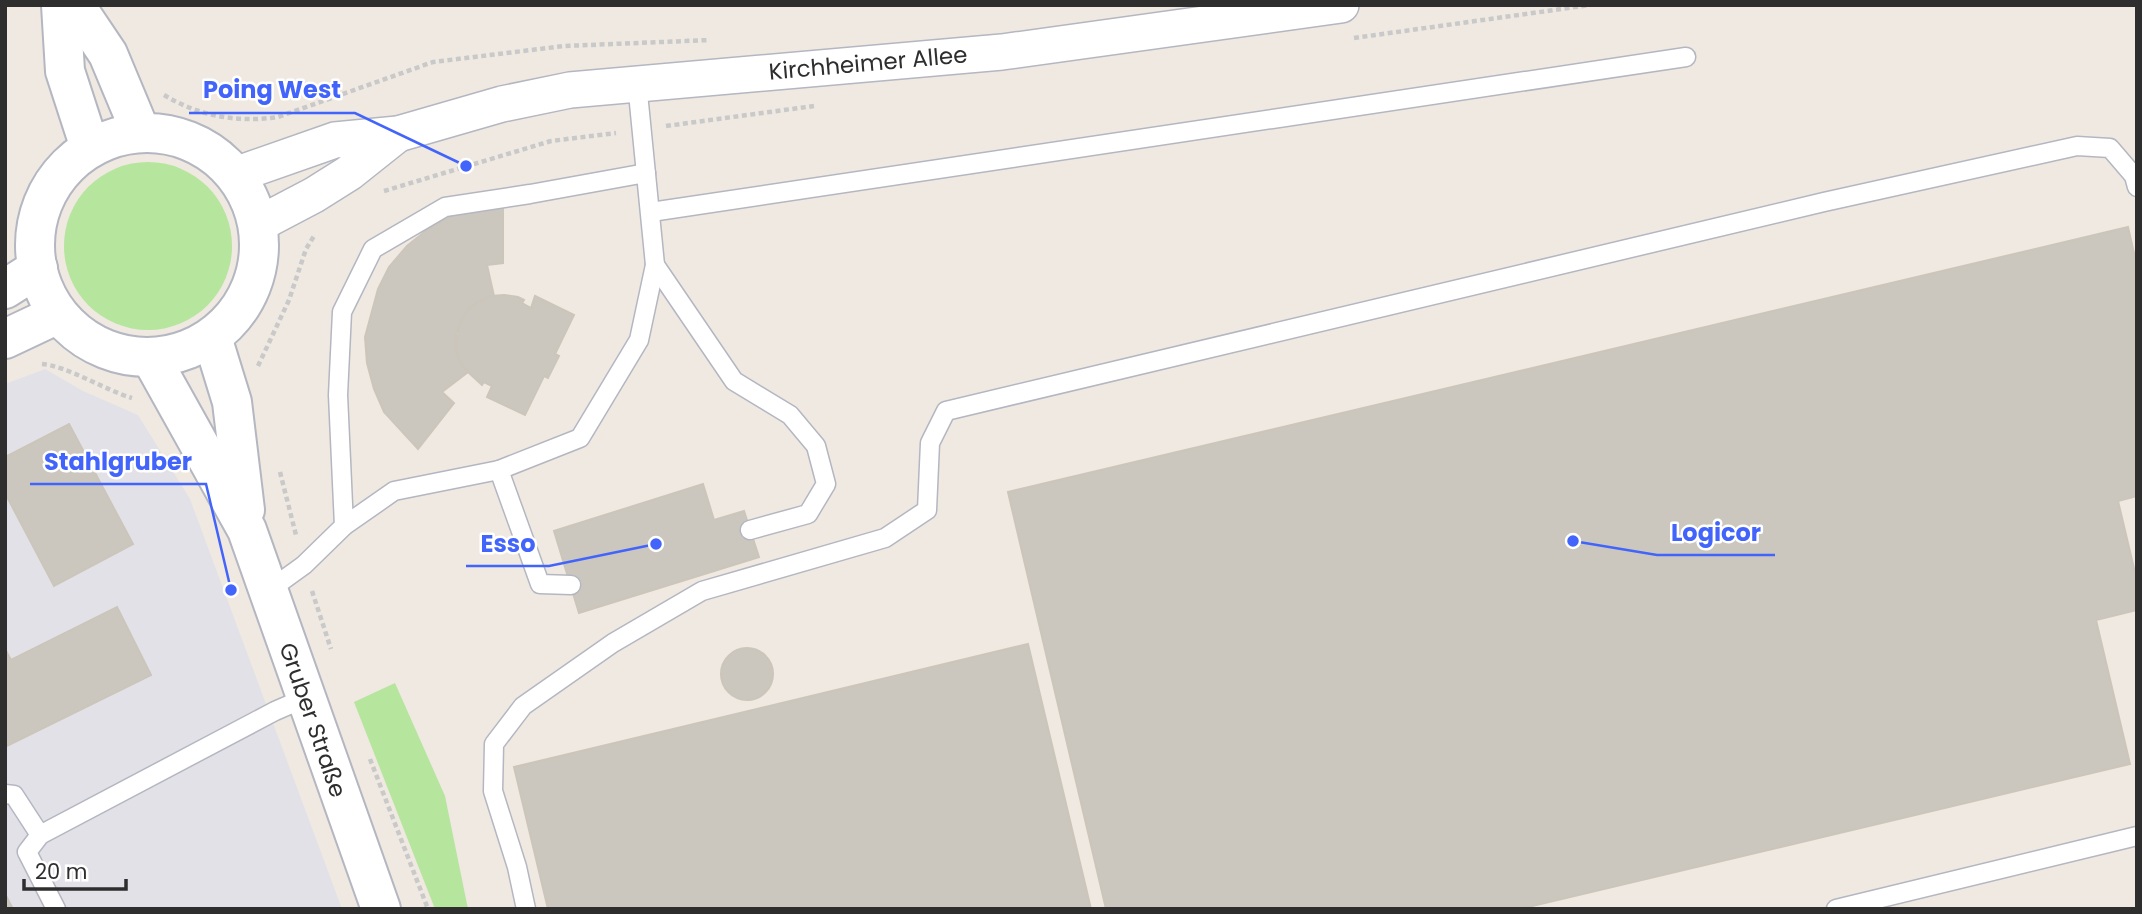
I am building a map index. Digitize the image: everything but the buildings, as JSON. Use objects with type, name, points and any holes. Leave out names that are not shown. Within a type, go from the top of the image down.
[{"type":"street","points":[[61,5],[65,71],[90,148]]},
{"type":"street","points":[[75,5],[108,54],[141,133]]},
{"type":"street","name":"Kirchheimer Allee","points":[[235,176],[335,140],[398,134],[502,104],[570,90],[1002,51],[1341,5]]},
{"type":"street","points":[[141,133],[162,134],[193,143],[220,160],[245,191],[257,225],[258,257],[251,288],[228,323],[212,337],[183,351],[151,358],[110,351],[73,330],[58,314],[42,285],[35,248],[36,229],[45,200],[60,174],[90,148],[123,135],[141,133]]},
{"type":"street","name":"Kirchheimer Allee","points":[[257,225],[349,173],[398,134]]},
{"type":"street","points":[[5,289],[38,268]]},
{"type":"street","points":[[5,339],[58,314]]},
{"type":"street","name":"Gruber Straße","points":[[212,337],[232,402],[247,530]]},
{"type":"street","name":"Gruber Straße","points":[[151,358],[247,530],[381,909]]},
{"type":"lane","points":[[651,212],[1686,57]]},
{"type":"lane","points":[[268,591],[304,565],[344,526],[394,491],[499,470],[580,438],[639,340],[655,265],[637,83]]},
{"type":"lane","points":[[526,909],[517,867],[493,790],[494,744],[523,706],[613,643],[702,591],[885,538],[927,510],[930,443],[946,411],[1824,202],[2077,146],[2110,148],[2134,176],[2137,187]]},
{"type":"lane","points":[[344,526],[338,395],[342,312],[373,249],[445,207],[646,173]]},
{"type":"lane","points":[[655,265],[734,381],[790,415],[816,446],[825,484],[808,514],[750,530]]},
{"type":"lane","points":[[499,470],[540,584],[571,585]]},
{"type":"lane","points":[[56,909],[27,852],[40,835],[275,711],[305,698]]},
{"type":"lane","points":[[5,794],[14,795],[40,835]]},
{"type":"lane","points":[[1836,909],[2137,836]]},
{"type":"path","points":[[162,93],[186,108],[220,117],[258,120],[278,117]]},
{"type":"path","points":[[256,370],[289,300],[306,249],[319,228]]},
{"type":"path","points":[[34,365],[46,364],[108,391],[143,402]]},
{"type":"path","points":[[276,459],[304,565],[332,653]]},
{"type":"path","points":[[368,754],[428,909]]},
{"type":"shaded area","points":[[45,369],[83,391],[138,415],[190,499],[342,909],[5,909],[5,384]]},
{"type":"green space","points":[[148,162],[180,168],[207,187],[226,214],[232,246],[226,278],[207,305],[180,324],[148,330],[116,324],[89,305],[70,278],[64,246],[70,214],[89,187],[116,168]]},
{"type":"green space","points":[[395,683],[445,796],[468,909],[435,909],[354,702]]},
{"type":"place","name":"Poing West","points":[[466,166]]},
{"type":"place","name":"Logicor","points":[[1573,541]]},
{"type":"place","name":"Esso","points":[[656,544]]},
{"type":"place","name":"Stahlgruber","points":[[231,590]]}]
